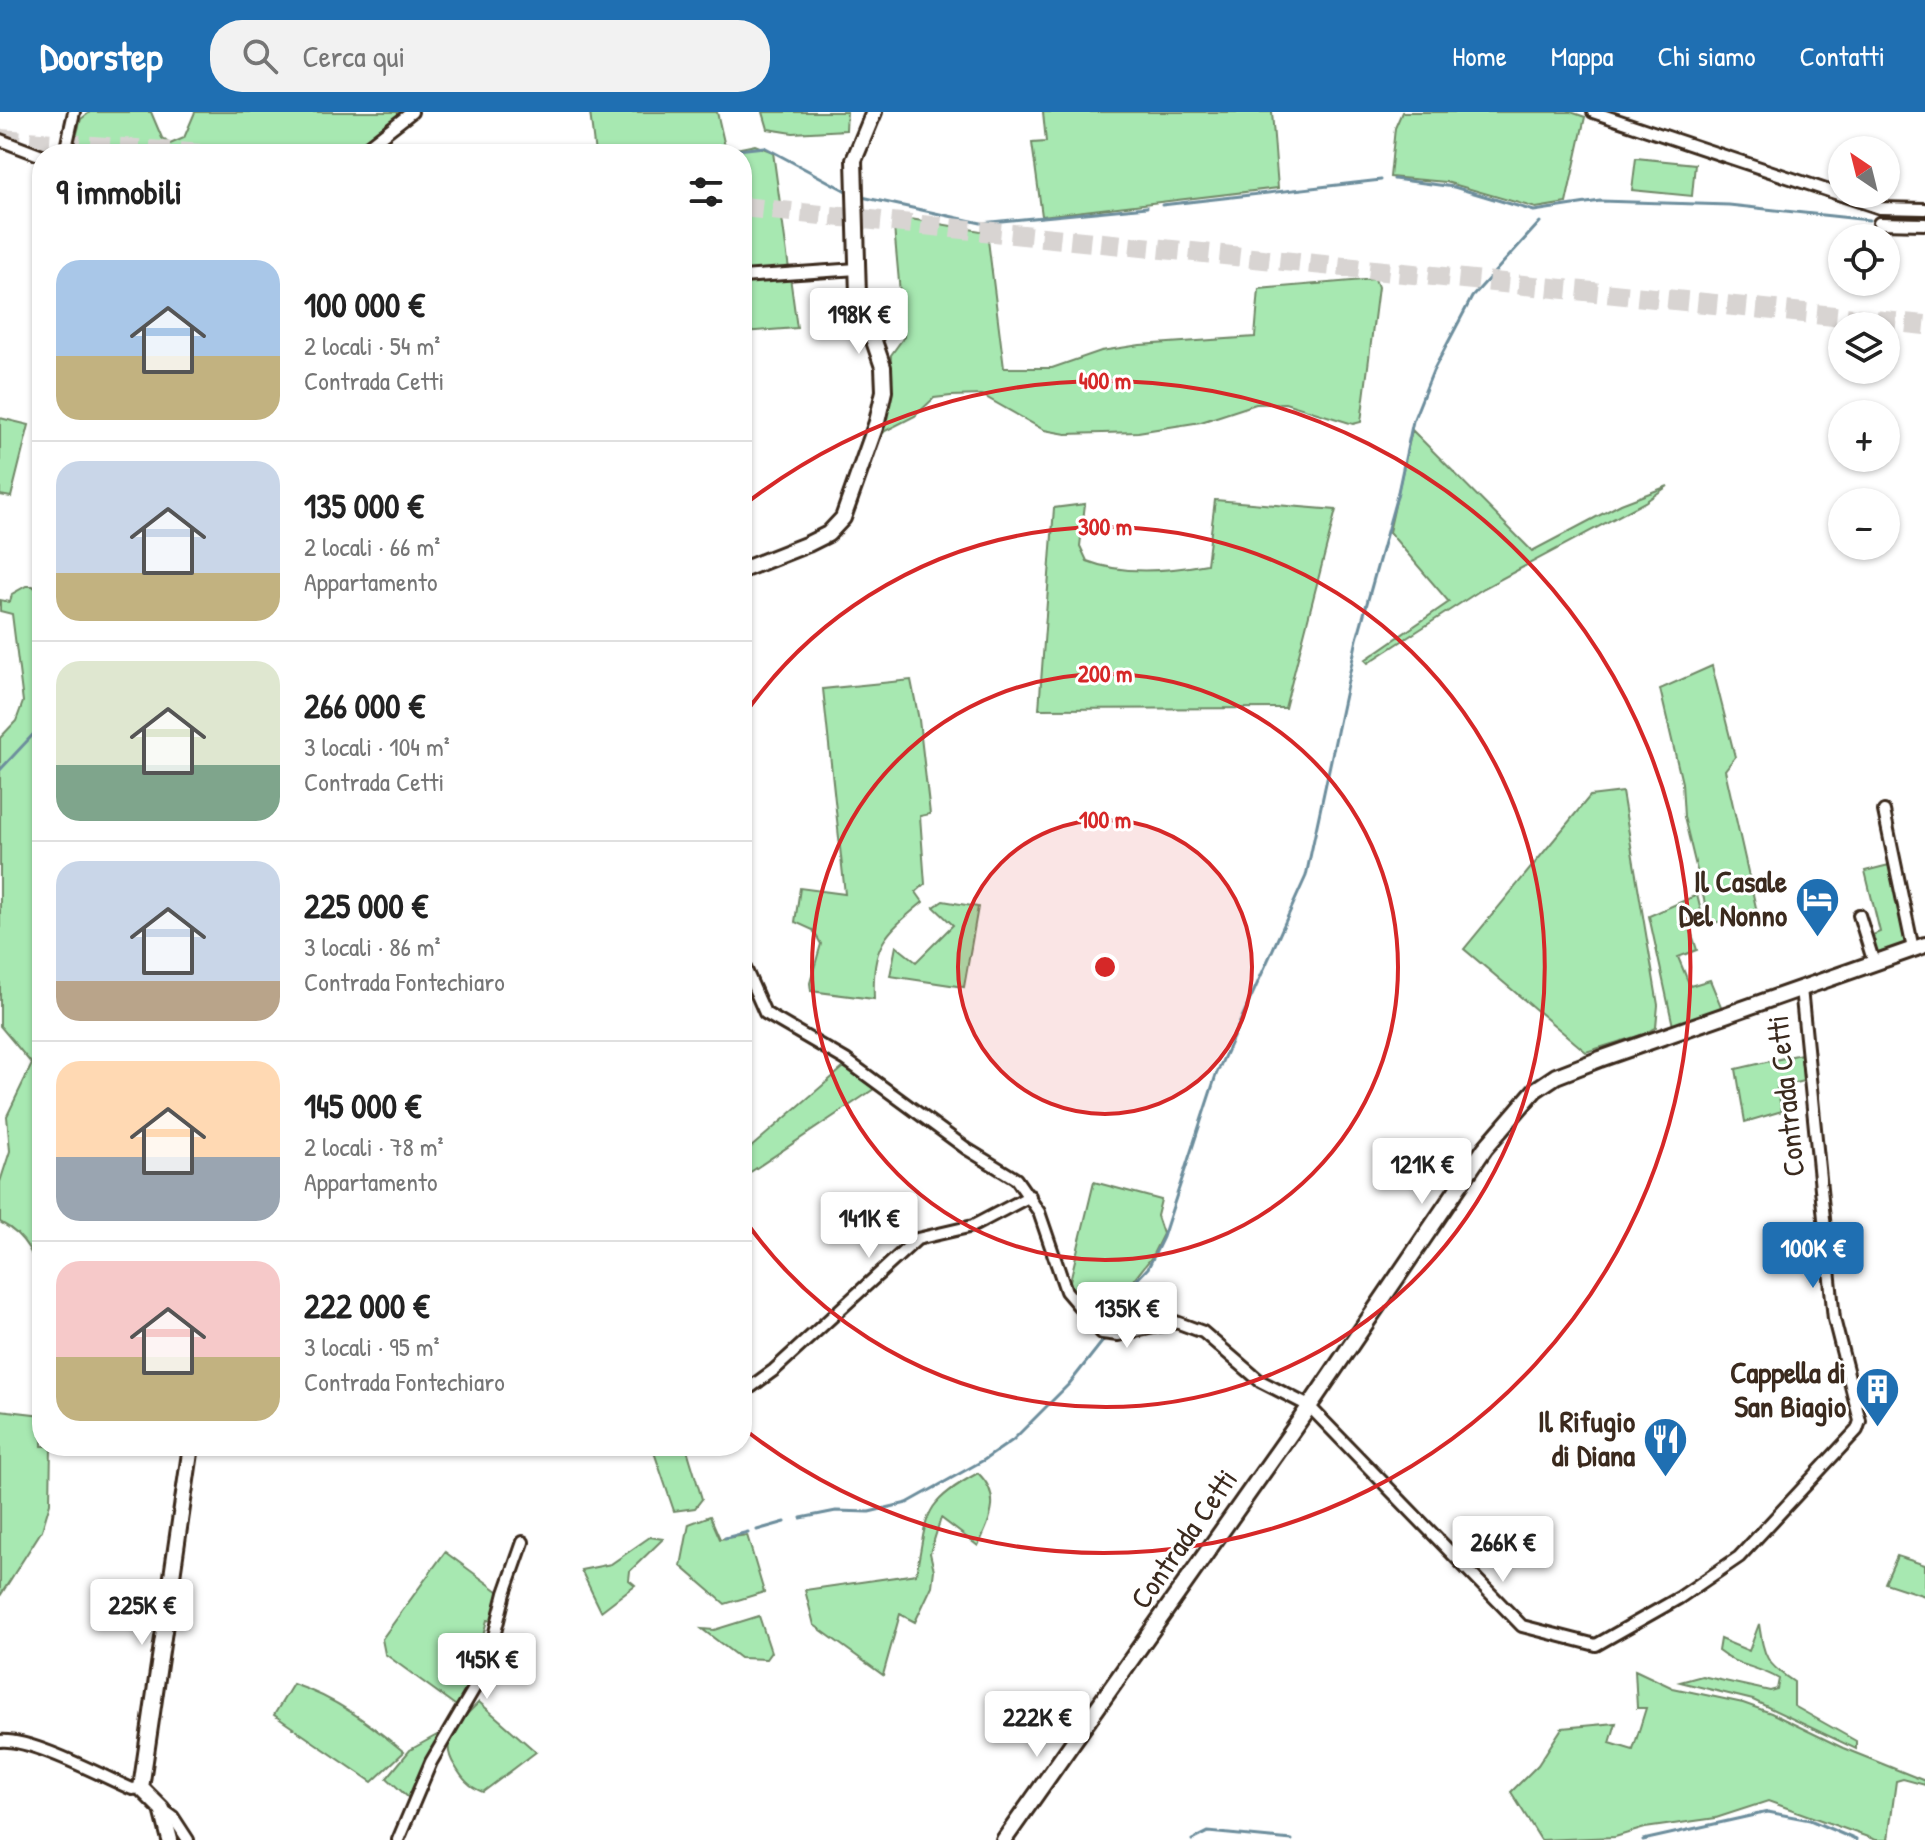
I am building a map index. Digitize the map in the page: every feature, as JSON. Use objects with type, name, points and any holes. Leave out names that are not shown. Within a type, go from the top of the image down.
[{"type":"main road","points":[[752,566],[828,534],[843,518],[877,422],[884,391],[883,367],[858,295],[854,160],[874,112]]},
{"type":"main road","name":"Contrada Cetti","points":[[1004,1840],[1309,1406],[1475,1162],[1512,1113],[1535,1090],[1556,1076],[1600,1059],[1919,947]]},
{"type":"main road","points":[[170,1840],[162,1809],[141,1788],[190,1456]]},
{"type":"street","points":[[67,144],[74,112]]},
{"type":"street","points":[[371,144],[412,112]]},
{"type":"street","points":[[1593,112],[1880,208],[1925,209]]},
{"type":"street","points":[[1604,112],[1615,120]]},
{"type":"street","points":[[0,140],[32,152]]},
{"type":"street","points":[[1879,223],[1925,224]]},
{"type":"street","points":[[752,276],[857,269]]},
{"type":"street","points":[[1884,811],[1919,947]]},
{"type":"street","points":[[1859,915],[1874,963]]},
{"type":"street","points":[[752,984],[765,1013],[846,1060],[967,1149],[1016,1179],[1030,1196],[1066,1291],[1102,1333],[1118,1335],[1162,1322],[1188,1324],[1260,1381],[1309,1406]]},
{"type":"street","name":"Contrada Cetti","points":[[1309,1406],[1472,1577],[1527,1629],[1590,1644],[1603,1643],[1718,1574],[1739,1557],[1857,1430],[1860,1421],[1834,1319],[1801,988]]},
{"type":"street","points":[[752,1386],[774,1370],[917,1239],[973,1226],[1030,1196]]},
{"type":"street","points":[[398,1840],[431,1762],[486,1668],[505,1593],[523,1542]]},
{"type":"street","points":[[0,1741],[20,1744],[132,1789],[141,1788]]},
{"type":"street","points":[[162,1809],[173,1817],[188,1840]]},
{"type":"green space","points":[[90,112],[151,112],[162,138],[170,144],[74,144],[81,119]]},
{"type":"green space","points":[[195,112],[406,112],[365,144],[170,144],[184,138]]},
{"type":"green space","points":[[590,112],[717,112],[724,144],[594,144]]},
{"type":"green space","points":[[763,112],[847,112],[846,130],[793,133],[768,129]]},
{"type":"green space","points":[[1043,112],[1272,112],[1278,188],[1042,216],[1032,143],[1046,142]]},
{"type":"green space","points":[[1402,112],[1571,112],[1585,117],[1566,203],[1536,208],[1446,182],[1390,177],[1395,128]]},
{"type":"green space","points":[[752,146],[773,152],[797,328],[752,331]]},
{"type":"green space","points":[[1636,158],[1695,164],[1692,196],[1632,190]]},
{"type":"green space","points":[[893,216],[987,232],[1004,368],[1052,368],[1101,351],[1140,345],[1255,337],[1259,289],[1375,279],[1378,287],[1361,422],[1353,424],[1285,403],[1256,404],[1201,422],[1138,432],[1066,434],[1044,430],[982,395],[951,396],[934,398],[915,416],[885,431],[871,449],[889,403],[891,355],[904,337]]},
{"type":"green space","points":[[0,418],[29,425],[11,497],[0,495]]},
{"type":"green space","points":[[1412,430],[1532,551],[1621,504],[1668,486],[1645,502],[1484,588],[1368,663],[1365,660],[1449,602],[1389,532]]},
{"type":"green space","points":[[1215,500],[1336,510],[1285,708],[1039,709],[1054,508],[1085,504],[1080,546],[1087,561],[1131,570],[1162,570],[1207,564]]},
{"type":"green space","points":[[32,586],[32,1064],[0,1026],[0,738],[16,721],[23,702],[12,614],[0,611],[0,600],[10,602],[12,594]]},
{"type":"green space","points":[[1712,666],[1735,757],[1725,770],[1757,912],[1710,924],[1684,817],[1682,783],[1660,689]]},
{"type":"green space","points":[[911,680],[930,814],[920,816],[925,884],[916,892],[923,902],[898,923],[883,943],[875,966],[874,999],[811,991],[810,983],[821,944],[813,930],[795,922],[800,888],[845,894],[823,689]]},
{"type":"green space","points":[[1622,792],[1658,1005],[1656,1027],[1644,1034],[1586,1052],[1464,949],[1590,796]]},
{"type":"green space","points":[[1889,865],[1906,947],[1875,958],[1870,936],[1880,932],[1865,871]]},
{"type":"green space","points":[[1697,895],[1704,923],[1690,928],[1697,950],[1678,957],[1690,986],[1710,980],[1723,1011],[1673,1026],[1649,916]]},
{"type":"green space","points":[[943,901],[978,907],[964,987],[890,976],[896,946],[916,962],[953,925],[934,907]]},
{"type":"green space","points":[[1801,1054],[1803,1081],[1777,1088],[1782,1111],[1745,1122],[1736,1069]]},
{"type":"green space","points":[[32,1064],[32,1256],[17,1234],[0,1222],[0,1182],[10,1151],[7,1116]]},
{"type":"green space","points":[[844,1067],[874,1089],[752,1171],[752,1146]]},
{"type":"green space","points":[[1094,1182],[1161,1200],[1157,1216],[1163,1234],[1151,1258],[1123,1294],[1118,1315],[1103,1325],[1094,1324],[1068,1289]]},
{"type":"green space","points":[[0,1410],[32,1414],[32,1456],[51,1456],[50,1503],[42,1530],[0,1596]]},
{"type":"green space","points":[[655,1456],[689,1456],[702,1499],[695,1508],[674,1511]]},
{"type":"green space","points":[[978,1473],[990,1490],[992,1508],[978,1546],[941,1518],[930,1553],[934,1570],[932,1586],[915,1622],[900,1614],[883,1675],[814,1625],[805,1590],[916,1574],[926,1524],[936,1503]]},
{"type":"green space","points":[[710,1516],[720,1539],[747,1535],[764,1592],[725,1604],[681,1566],[689,1524]]},
{"type":"green space","points":[[650,1537],[663,1539],[630,1571],[629,1580],[635,1585],[601,1611],[581,1570],[611,1564]]},
{"type":"green space","points":[[445,1552],[502,1594],[493,1621],[487,1620],[483,1636],[488,1638],[483,1663],[461,1704],[455,1705],[385,1654],[382,1639]]},
{"type":"green space","points":[[1897,1556],[1925,1565],[1925,1596],[1885,1583]]},
{"type":"green space","points":[[759,1616],[771,1652],[766,1659],[740,1658],[702,1629],[714,1630]]},
{"type":"green space","points":[[1759,1624],[1768,1659],[1794,1682],[1794,1706],[1856,1741],[1856,1749],[1753,1700],[1680,1682],[1702,1676],[1770,1691],[1777,1689],[1779,1679],[1718,1651],[1720,1639],[1749,1651]]},
{"type":"green space","points":[[1635,1670],[1673,1688],[1743,1703],[1771,1713],[1843,1748],[1925,1781],[1925,1785],[1903,1779],[1896,1781],[1888,1840],[1876,1840],[1768,1801],[1716,1818],[1645,1828],[1615,1837],[1541,1840],[1511,1792],[1538,1765],[1562,1728],[1616,1723],[1610,1743],[1633,1750],[1646,1708],[1637,1708]]},
{"type":"green space","points":[[293,1684],[324,1696],[352,1712],[404,1752],[372,1782],[274,1715]]},
{"type":"green space","points":[[479,1702],[536,1752],[483,1792],[463,1778],[448,1747],[453,1731]]},
{"type":"green space","points":[[437,1735],[438,1742],[411,1800],[387,1778],[410,1750]]},
{"type":"waterway","points":[[752,148],[764,147],[848,192]]},
{"type":"waterway","points":[[1394,179],[1454,187],[1534,211],[1600,201],[1729,205],[1869,220]]},
{"type":"waterway","points":[[1162,205],[1381,180]]},
{"type":"waterway","points":[[862,197],[981,223],[1147,207]]},
{"type":"waterway","points":[[1112,1328],[1130,1287],[1148,1268],[1163,1237],[1216,1075],[1306,876],[1357,639],[1398,492],[1413,421],[1433,371],[1472,297],[1540,222]]},
{"type":"waterway","points":[[0,770],[32,736]]},
{"type":"waterway","points":[[801,1518],[836,1511],[869,1512],[907,1503],[984,1460],[1013,1440],[1069,1384],[1106,1337]]},
{"type":"waterway","points":[[757,1530],[785,1522]]},
{"type":"waterway","points":[[725,1538],[748,1532]]},
{"type":"waterway","points":[[1643,1840],[1768,1812],[1810,1820],[1856,1840]]},
{"type":"waterway","points":[[1192,1840],[1208,1832],[1292,1840]]},
{"type":"tunnel","points":[[0,139],[68,144]]},
{"type":"tunnel","points":[[752,208],[1925,325]]},
{"type":"place","name":"Il Casale Del Nonno","points":[[1818,938]]},
{"type":"place","name":"Cappella di San Biagio","points":[[1877,1429]]},
{"type":"place","name":"Il Rifugio di Diana","points":[[1666,1478]]}]
